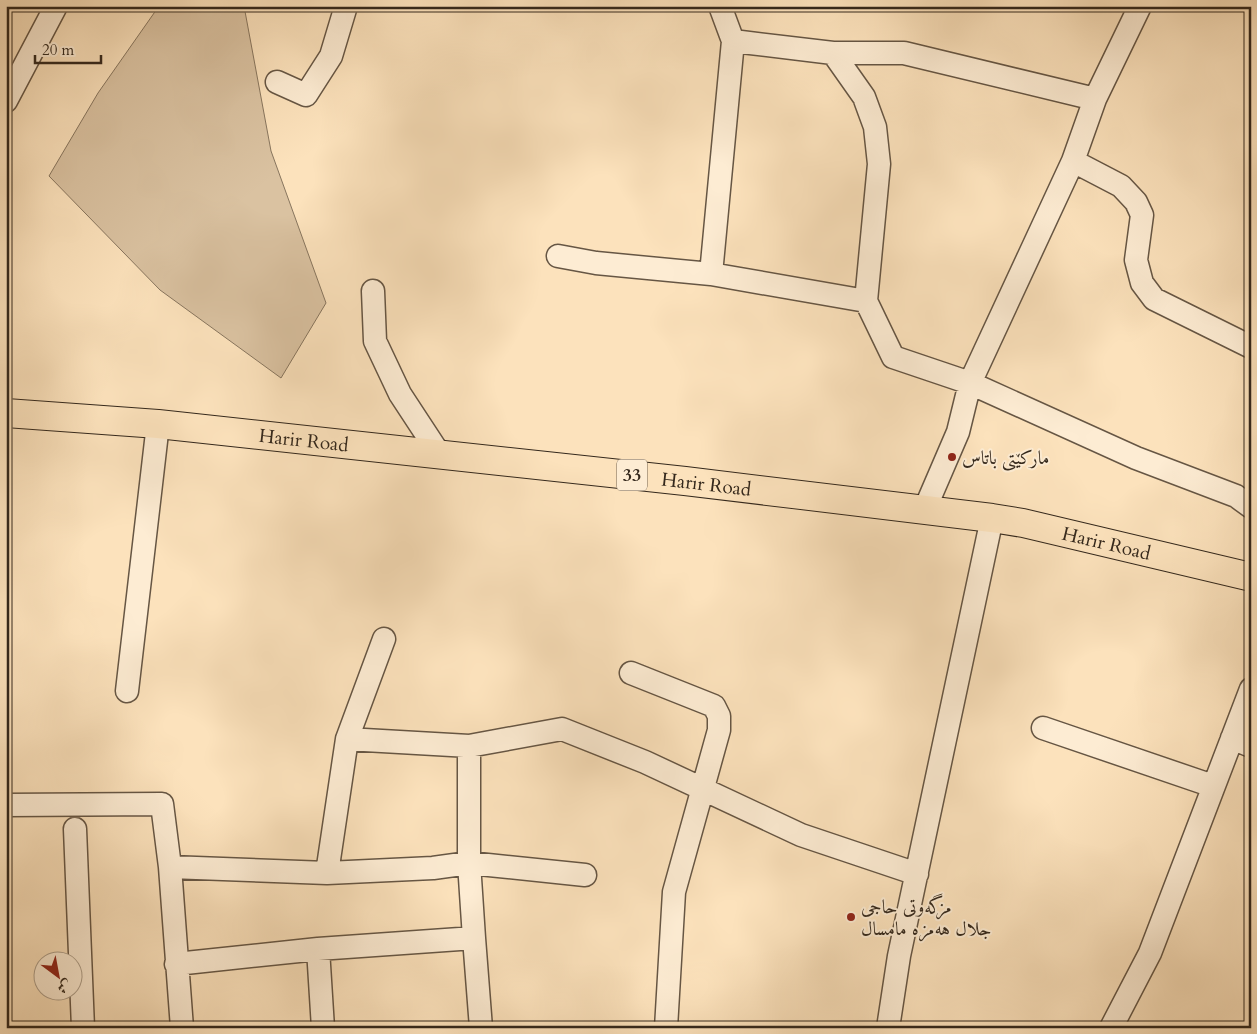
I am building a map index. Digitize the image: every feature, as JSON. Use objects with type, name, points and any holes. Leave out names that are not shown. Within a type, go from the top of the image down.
[{"type":"main road","name":"Harir Road","points":[[6,413],[158,424],[440,454],[695,482],[992,518],[1023,523],[1251,578]]},
{"type":"street","points":[[6,101],[56,6]]},
{"type":"street","points":[[278,82],[306,95],[332,56],[346,6]]},
{"type":"street","points":[[711,274],[733,41],[720,6]]},
{"type":"street","points":[[924,511],[958,432],[970,383],[1073,161],[1095,99],[1140,6]]},
{"type":"street","points":[[733,41],[833,54],[904,53],[1095,99]]},
{"type":"street","points":[[833,54],[864,97],[875,127],[879,164],[866,301],[893,356],[970,383],[1136,458],[1236,496],[1251,507]]},
{"type":"street","points":[[1073,161],[1121,186],[1136,202],[1142,216],[1136,260],[1142,283],[1154,299],[1251,347]]},
{"type":"street","points":[[558,256],[596,262],[711,274],[866,301]]},
{"type":"street","points":[[374,291],[375,341],[400,394],[440,454]]},
{"type":"street","points":[[127,691],[158,424]]},
{"type":"street","points":[[888,1028],[899,956],[992,518]]},
{"type":"street","points":[[327,873],[347,739],[384,639]]},
{"type":"street","points":[[630,674],[714,706],[719,716],[719,730],[704,789],[674,892],[666,1028]]},
{"type":"street","points":[[1110,1028],[1150,953],[1213,786],[1241,742],[1251,689]]},
{"type":"street","points":[[1043,728],[1213,786]]},
{"type":"street","points":[[347,739],[469,746],[562,729],[646,762],[801,835],[917,874]]},
{"type":"street","points":[[469,746],[469,863],[481,1028]]},
{"type":"street","points":[[6,805],[162,804],[170,867],[182,1028]]},
{"type":"street","points":[[75,829],[83,1028]]},
{"type":"street","points":[[170,867],[327,873],[433,868],[469,863],[585,875]]},
{"type":"street","points":[[176,964],[318,949],[474,938]]},
{"type":"street","points":[[318,949],[324,1028]]},
{"type":"shaded area","points":[[159,6],[244,6],[271,151],[326,303],[281,378],[160,290],[49,176],[98,93]]},
{"type":"place","name":"مارکێتی باتاس","points":[[952,457]]},
{"type":"place","name":"مزگەوتی حاجی جلال هەمزە مامسال","points":[[851,917]]}]
